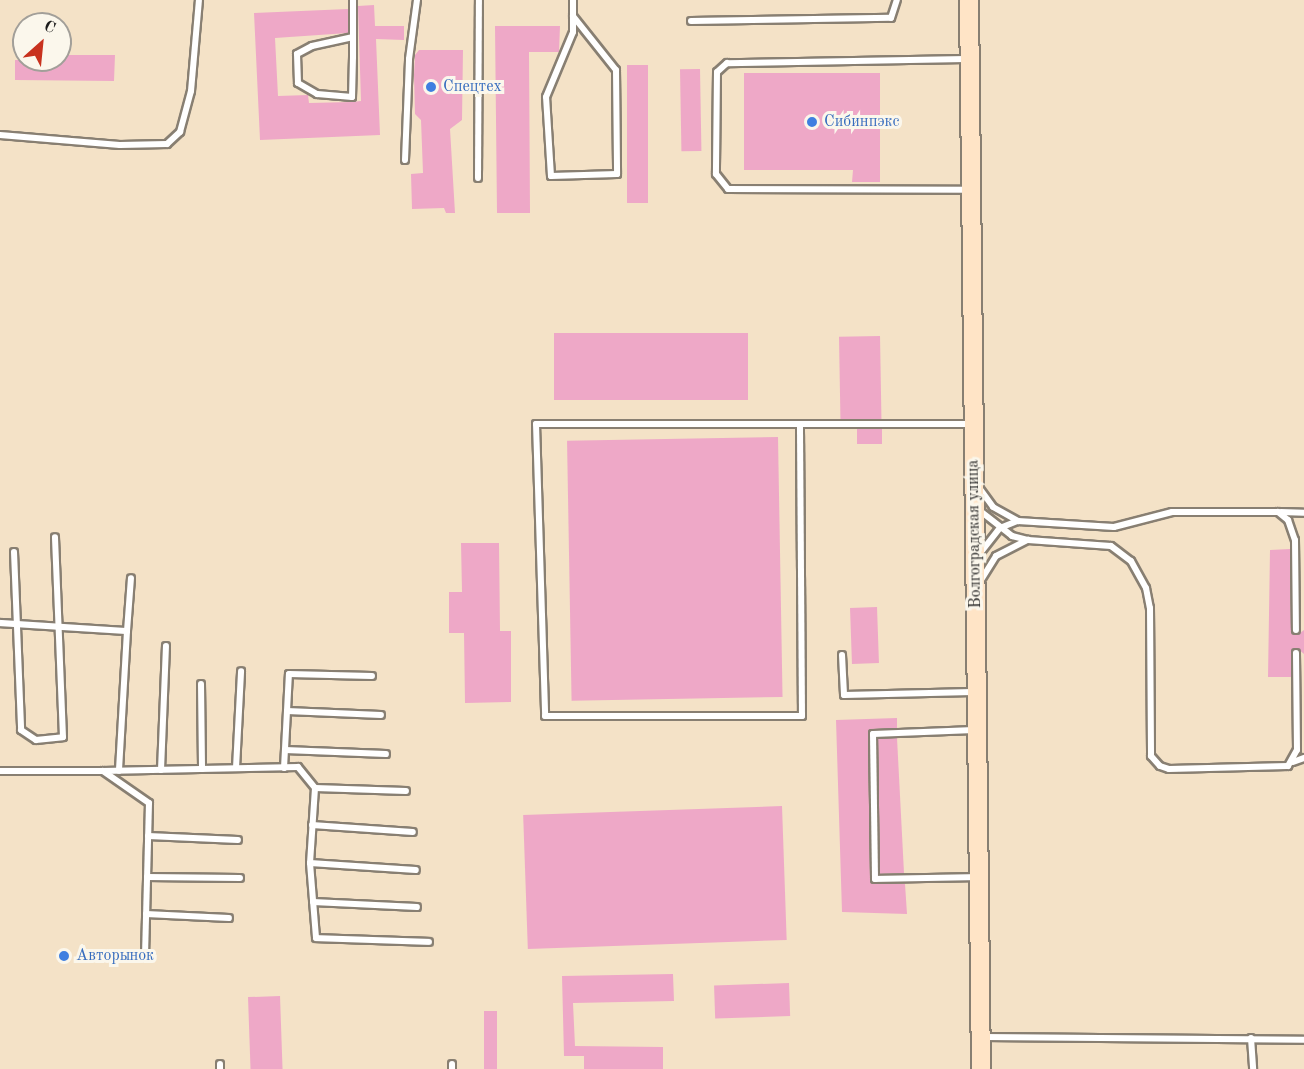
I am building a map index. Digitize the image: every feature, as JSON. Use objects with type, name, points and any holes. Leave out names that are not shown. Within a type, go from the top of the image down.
[{"type":"main road","name":"Волгоградская улица","points":[[969,0],[981,1069]]},
{"type":"lane","points":[[0,135],[120,145],[167,144],[180,132],[191,91],[199,0]]},
{"type":"lane","points":[[353,0],[353,38],[352,97],[317,94],[298,83],[297,54],[312,46],[353,38]]},
{"type":"lane","points":[[405,160],[409,59],[417,0]]},
{"type":"lane","points":[[478,177],[479,0]]},
{"type":"lane","points":[[573,0],[573,16],[573,32],[546,97],[550,176],[616,174],[616,70],[573,16]]},
{"type":"lane","points":[[691,21],[891,18],[897,0]]},
{"type":"lane","points":[[970,59],[727,63],[717,72],[716,174],[728,189],[971,189]]},
{"type":"lane","points":[[800,424],[802,716],[545,716],[536,424],[800,424],[974,424]]},
{"type":"lane","points":[[975,475],[985,498],[1018,521]]},
{"type":"lane","points":[[975,504],[1000,528],[1028,540],[1111,546],[1138,571],[1150,608],[1151,756],[1154,762],[1169,769],[1277,768],[1304,758]]},
{"type":"lane","points":[[976,573],[986,543],[1000,528],[1018,521],[1114,527],[1172,512],[1304,513]]},
{"type":"lane","points":[[1278,512],[1288,520],[1295,540],[1296,630]]},
{"type":"lane","points":[[14,552],[15,624],[21,730],[36,740],[63,737],[56,627],[55,537]]},
{"type":"lane","points":[[976,595],[996,556],[1028,540]]},
{"type":"lane","points":[[119,771],[124,731],[131,578]]},
{"type":"lane","points":[[0,623],[127,631]]},
{"type":"lane","points":[[161,770],[166,646]]},
{"type":"lane","points":[[1292,762],[1298,750],[1296,653]]},
{"type":"lane","points":[[842,655],[844,695],[977,692]]},
{"type":"lane","points":[[236,768],[241,671]]},
{"type":"lane","points":[[284,768],[289,674],[372,676]]},
{"type":"lane","points":[[201,684],[202,769]]},
{"type":"lane","points":[[287,711],[381,715]]},
{"type":"lane","points":[[977,730],[873,734],[875,879],[979,877]]},
{"type":"lane","points":[[285,750],[386,754]]},
{"type":"lane","points":[[0,771],[298,767],[315,788],[310,863],[316,938],[429,942]]},
{"type":"lane","points":[[103,771],[149,802],[145,951]]},
{"type":"lane","points":[[315,788],[406,791]]},
{"type":"lane","points":[[312,825],[413,832]]},
{"type":"lane","points":[[148,836],[237,840]]},
{"type":"lane","points":[[310,863],[416,870]]},
{"type":"lane","points":[[147,877],[240,878]]},
{"type":"lane","points":[[313,902],[417,907]]},
{"type":"lane","points":[[146,914],[229,918]]},
{"type":"lane","points":[[981,1037],[1141,1041],[1251,1038],[1304,1040]]},
{"type":"lane","points":[[1251,1038],[1253,1069]]},
{"type":"building","points":[[374,5],[375,26],[404,26],[404,40],[376,39],[380,135],[260,140],[254,13],[348,9],[348,33],[275,38],[278,96],[308,95],[309,103],[352,102],[361,101],[358,6]]},
{"type":"building","points":[[495,26],[560,26],[559,52],[529,52],[530,213],[497,213]]},
{"type":"building","points":[[419,50],[463,50],[462,120],[450,129],[455,213],[446,213],[444,208],[412,209],[411,174],[423,173],[421,120],[415,114],[415,55]]},
{"type":"building","points":[[72,55],[115,55],[114,81],[15,80],[15,72],[72,72]]},
{"type":"building","points":[[627,65],[648,65],[648,203],[627,203]]},
{"type":"building","points":[[680,69],[700,69],[701,151],[681,151]]},
{"type":"building","name":"Сибинпэкс","points":[[744,73],[880,73],[880,182],[852,182],[853,170],[744,170]]},
{"type":"building","points":[[554,333],[748,333],[748,400],[554,400]]},
{"type":"building","points":[[880,336],[881,419],[840,420],[839,337]]},
{"type":"building","points":[[857,429],[882,429],[882,444],[857,444]]},
{"type":"building","points":[[778,437],[783,697],[572,701],[567,441]]},
{"type":"building","points":[[461,543],[499,543],[500,631],[511,631],[511,702],[465,703],[464,633],[449,633],[449,592],[462,592]]},
{"type":"building","points":[[1290,549],[1291,630],[1297,635],[1304,630],[1304,654],[1297,648],[1291,651],[1291,677],[1268,677],[1270,550]]},
{"type":"building","points":[[877,607],[879,663],[852,664],[850,608]]},
{"type":"building","points":[[897,718],[897,728],[872,729],[868,734],[870,879],[875,884],[905,884],[907,914],[842,912],[836,720]]},
{"type":"building","points":[[897,738],[904,873],[880,874],[878,739]]},
{"type":"building","points":[[782,806],[787,940],[528,949],[523,815]]},
{"type":"building","points":[[673,974],[674,1001],[573,1003],[575,1046],[663,1047],[663,1069],[584,1069],[584,1056],[564,1056],[562,976]]},
{"type":"building","points":[[789,983],[790,1016],[715,1019],[714,986]]},
{"type":"building","points":[[280,996],[283,1069],[251,1069],[248,997]]},
{"type":"building","points":[[484,1011],[497,1011],[497,1069],[484,1069]]},
{"type":"place","name":"Спецтех","points":[[431,87]]},
{"type":"place","name":"Сибинпэкс","points":[[812,122]]},
{"type":"place","name":"Авторынок","points":[[64,956]]}]
